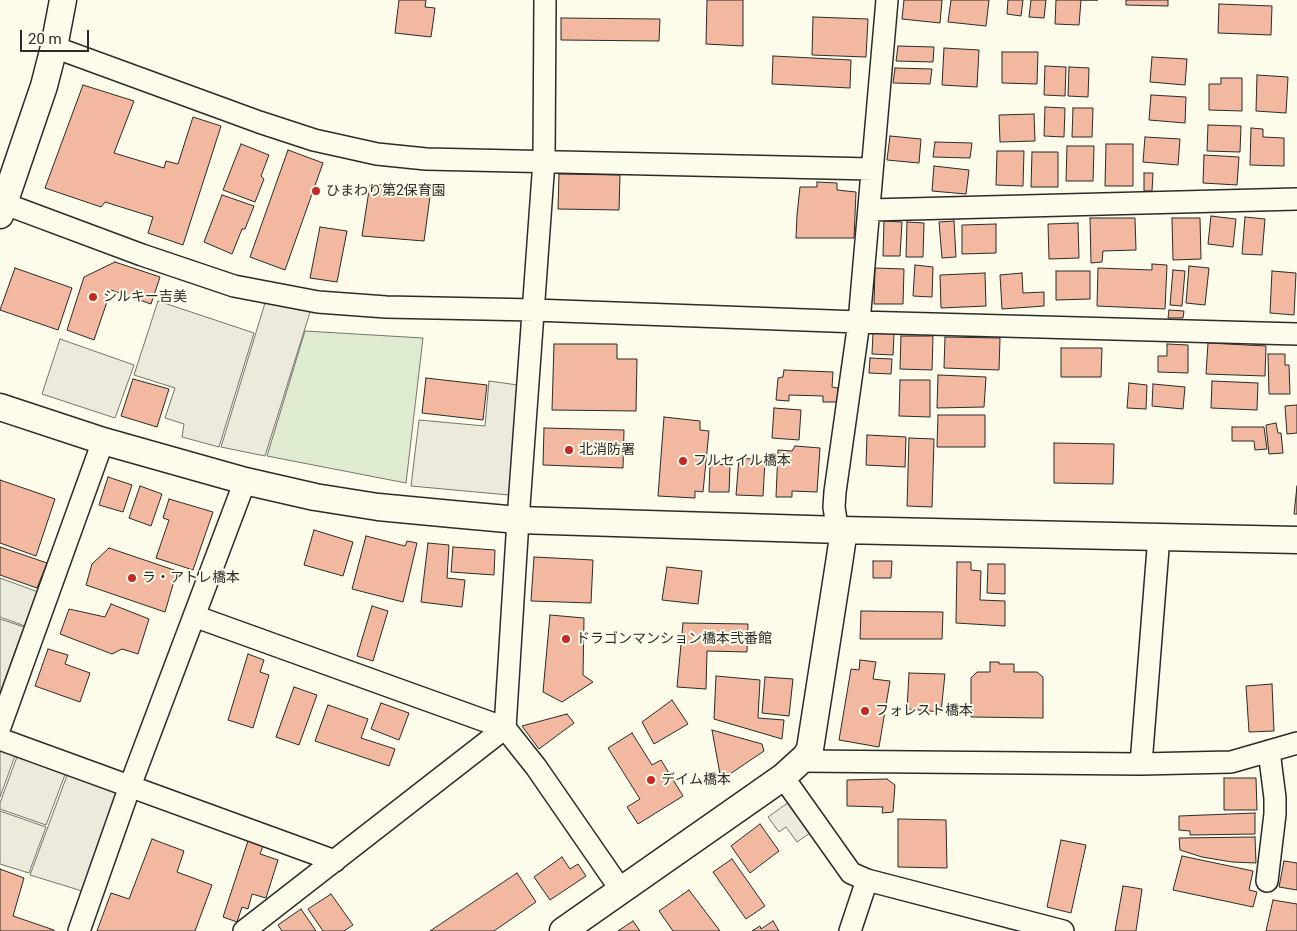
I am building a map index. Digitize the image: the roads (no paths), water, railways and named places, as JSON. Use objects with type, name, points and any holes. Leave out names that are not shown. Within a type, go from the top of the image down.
[{"type":"street","points":[[63,0],[54,47],[34,117],[1,207],[225,283],[277,296],[318,302],[386,307],[1297,334]]},
{"type":"street","points":[[244,931],[505,728],[544,161],[546,0]]},
{"type":"street","points":[[563,931],[793,769],[810,749],[842,542],[841,530],[834,507],[835,492],[859,322],[887,0]]},
{"type":"street","points":[[54,47],[259,122],[314,140],[377,154],[426,159],[872,169]]},
{"type":"street","points":[[870,210],[1297,200]]},
{"type":"street","points":[[0,407],[103,442],[244,481],[315,497],[378,507],[518,520],[841,530],[1297,540]]},
{"type":"street","points":[[0,727],[103,442]]},
{"type":"street","points":[[79,931],[130,786],[244,481]]},
{"type":"street","points":[[1141,764],[1159,536]]},
{"type":"street","points":[[194,616],[505,728],[536,767],[621,890]]},
{"type":"street","points":[[0,739],[335,861]]},
{"type":"street","points":[[793,769],[1231,762],[1297,742]]},
{"type":"street","points":[[1266,881],[1275,814],[1270,751]]},
{"type":"street","points":[[793,769],[851,873],[867,880],[1063,931]]},
{"type":"street","points":[[850,931],[867,880]]},
{"type":"place","name":"ひまわり第2保育園","points":[[316,191]]},
{"type":"place","name":"シルキー吉美","points":[[93,297]]},
{"type":"place","name":"北消防署","points":[[569,450]]},
{"type":"place","name":"フルセイル橋本","points":[[683,461]]},
{"type":"place","name":"ラ・アトレ橋本","points":[[132,578]]},
{"type":"place","name":"ドラゴンマンション橋本弐番館","points":[[566,639]]},
{"type":"place","name":"フォレスト橋本","points":[[865,711]]},
{"type":"place","name":"デイム橋本","points":[[651,780]]}]
